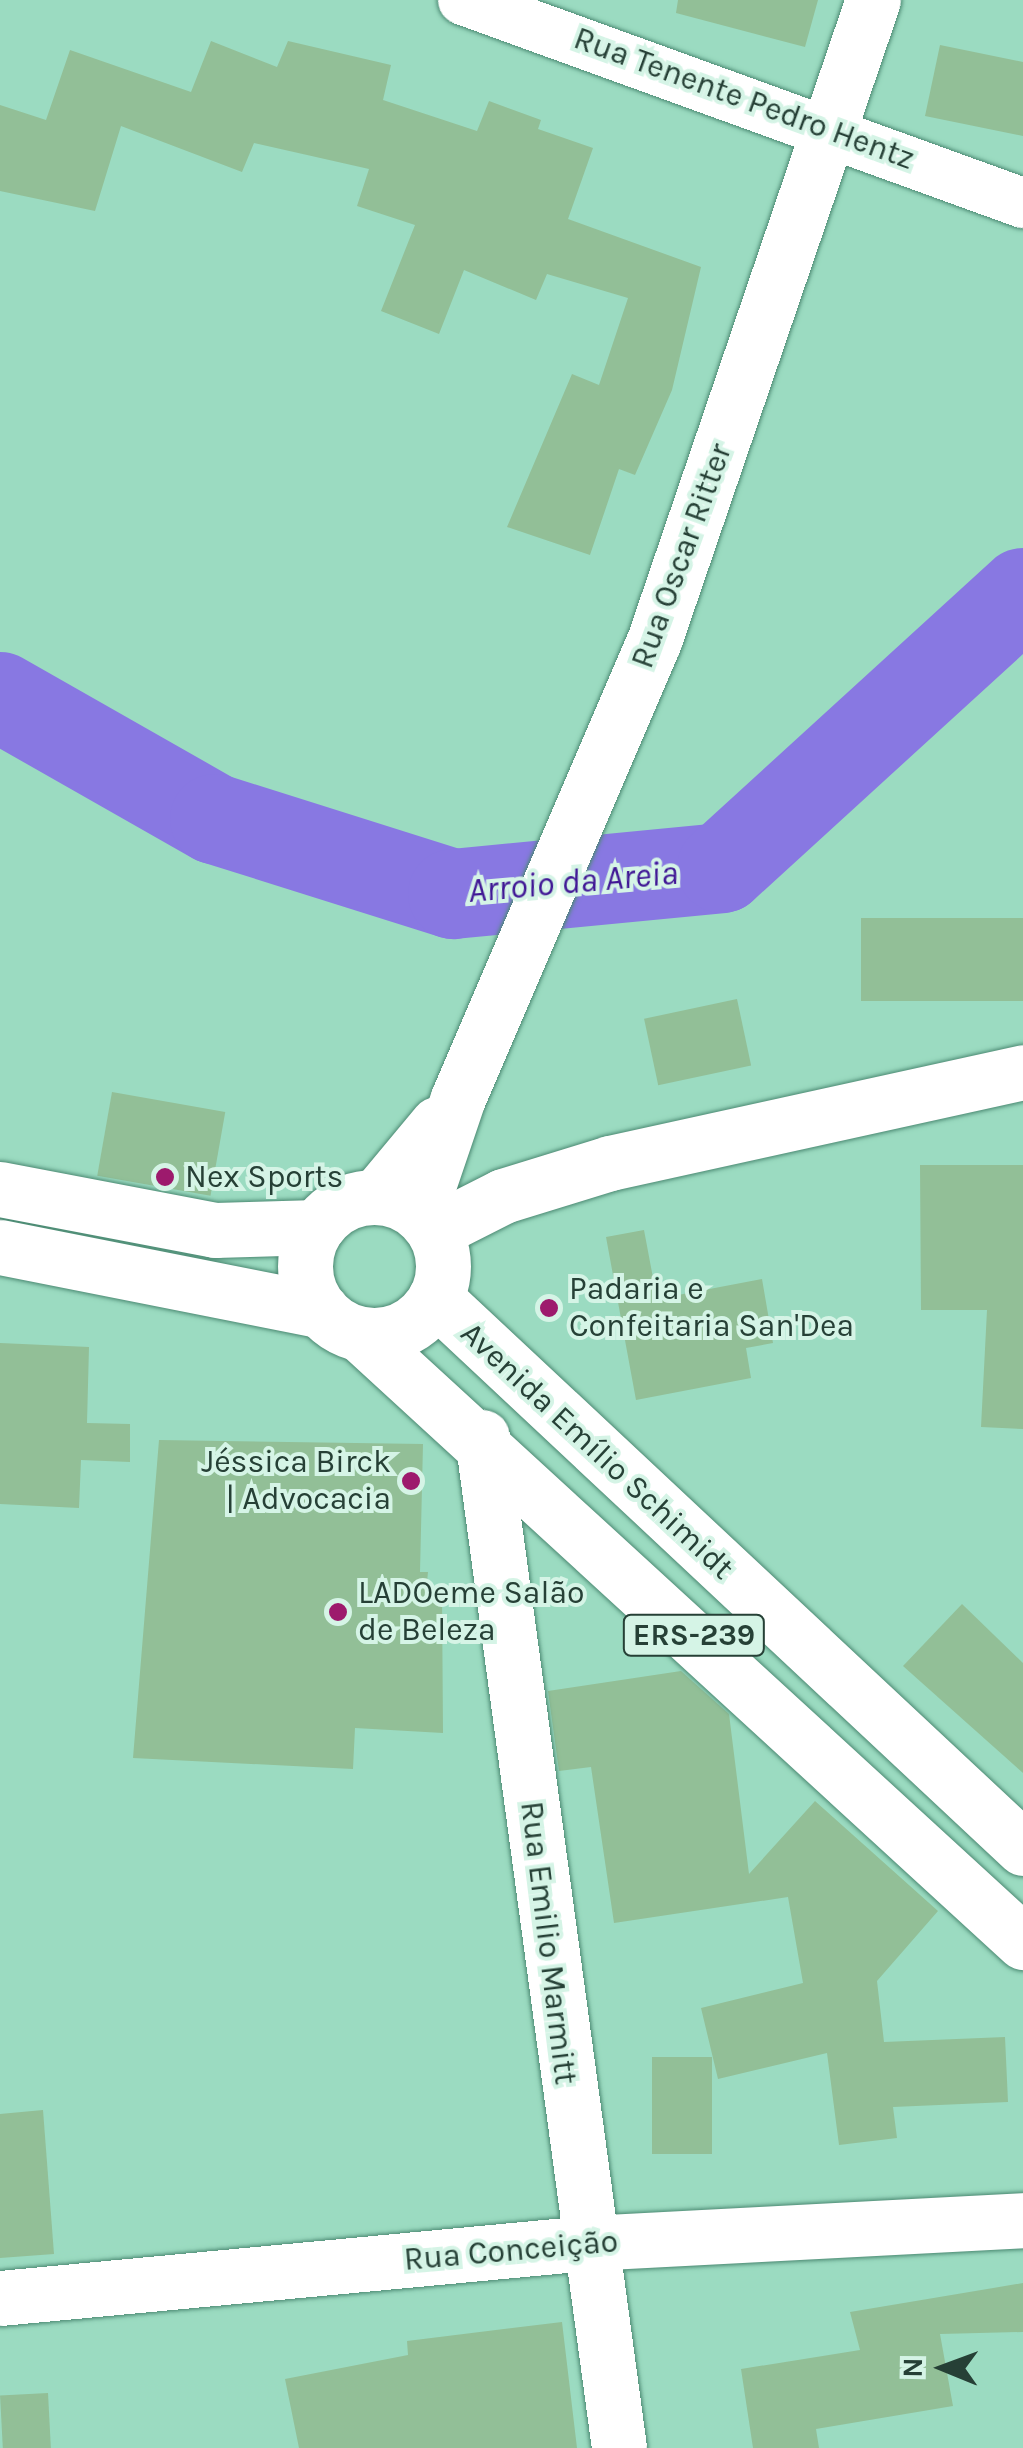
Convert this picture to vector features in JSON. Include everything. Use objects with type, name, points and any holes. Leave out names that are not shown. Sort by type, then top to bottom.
[{"type":"main road","name":"Rua Oscar Ritter","points":[[410,1213],[654,641],[873,0]]},
{"type":"main road","points":[[410,1213],[442,1276],[435,1298],[403,1328],[341,1322],[306,1270],[317,1226],[333,1210],[410,1213],[503,1196],[610,1163],[1023,1072]]},
{"type":"main road","points":[[0,1190],[215,1230],[317,1226]]},
{"type":"main road","name":"ERS-239","points":[[0,1247],[341,1322],[482,1437],[1023,1942]]},
{"type":"main road","name":"Avenida Emílio Schimidt","points":[[435,1298],[1023,1848]]},
{"type":"main road","name":"Rua Emilio Marmitt","points":[[482,1437],[587,2243],[619,2448]]},
{"type":"main road","points":[[766,1702],[810,1651]]},
{"type":"main road","name":"Rua Conceição","points":[[0,2298],[587,2243],[1023,2220]]},
{"type":"street","name":"Rua Tenente Pedro Hentz","points":[[464,0],[830,127],[1023,203]]},
{"type":"building","points":[[678,0],[818,0],[805,47],[676,13]]},
{"type":"building","points":[[211,41],[277,67],[288,41],[391,65],[383,100],[477,131],[489,101],[541,120],[538,129],[593,148],[568,219],[701,267],[672,390],[635,475],[619,469],[590,555],[507,527],[572,374],[599,385],[628,298],[547,274],[536,300],[464,270],[439,334],[381,311],[415,225],[357,206],[369,169],[254,143],[242,172],[121,126],[95,211],[0,191],[0,105],[46,120],[70,50],[191,92]]},
{"type":"building","points":[[940,45],[1023,62],[1023,136],[925,116]]},
{"type":"building","points":[[861,918],[1023,918],[1023,1001],[861,1001]]},
{"type":"building","points":[[737,999],[751,1066],[658,1085],[644,1019]]},
{"type":"building","points":[[112,1092],[225,1112],[210,1196],[97,1176]]},
{"type":"building","points":[[920,1165],[1023,1165],[1023,1429],[981,1427],[987,1310],[921,1310]]},
{"type":"building","points":[[644,1230],[657,1299],[762,1279],[773,1343],[746,1348],[751,1378],[636,1400],[606,1237]]},
{"type":"building","points":[[0,1343],[89,1347],[87,1423],[130,1424],[130,1462],[81,1460],[79,1508],[0,1504]]},
{"type":"building","points":[[159,1440],[423,1444],[420,1572],[428,1572],[426,1592],[442,1592],[443,1733],[355,1728],[353,1769],[133,1758]]},
{"type":"building","points":[[962,1604],[1023,1663],[1023,1773],[903,1666]]},
{"type":"building","points":[[681,1671],[729,1714],[749,1874],[815,1801],[938,1911],[877,1981],[884,2042],[1005,2037],[1008,2102],[893,2107],[897,2138],[839,2145],[827,2053],[718,2079],[701,2008],[803,1983],[788,1897],[614,1923],[591,1767],[559,1771],[548,1691]]},
{"type":"building","points":[[652,2057],[712,2057],[712,2154],[652,2154]]},
{"type":"building","points":[[43,2110],[54,2254],[0,2258],[0,2114]]},
{"type":"building","points":[[1023,2283],[1023,2332],[940,2334],[953,2406],[816,2429],[819,2448],[753,2448],[741,2369],[860,2350],[850,2312]]},
{"type":"building","points":[[562,2322],[577,2448],[299,2448],[285,2379],[408,2355],[407,2341]]},
{"type":"building","points":[[48,2393],[51,2448],[3,2448],[0,2396]]},
{"type":"waterway","name":"Arroio da Areia","points":[[0,697],[215,819],[453,894],[722,868],[1023,593]]},
{"type":"place","name":"Nex Sports","points":[[165,1177]]},
{"type":"place","name":"Padaria e Confeitaria San'Dea","points":[[549,1308]]},
{"type":"place","name":"Jéssica Birck | Advocacia","points":[[411,1481]]},
{"type":"place","name":"LADOeme Salão de Beleza","points":[[338,1612]]}]
